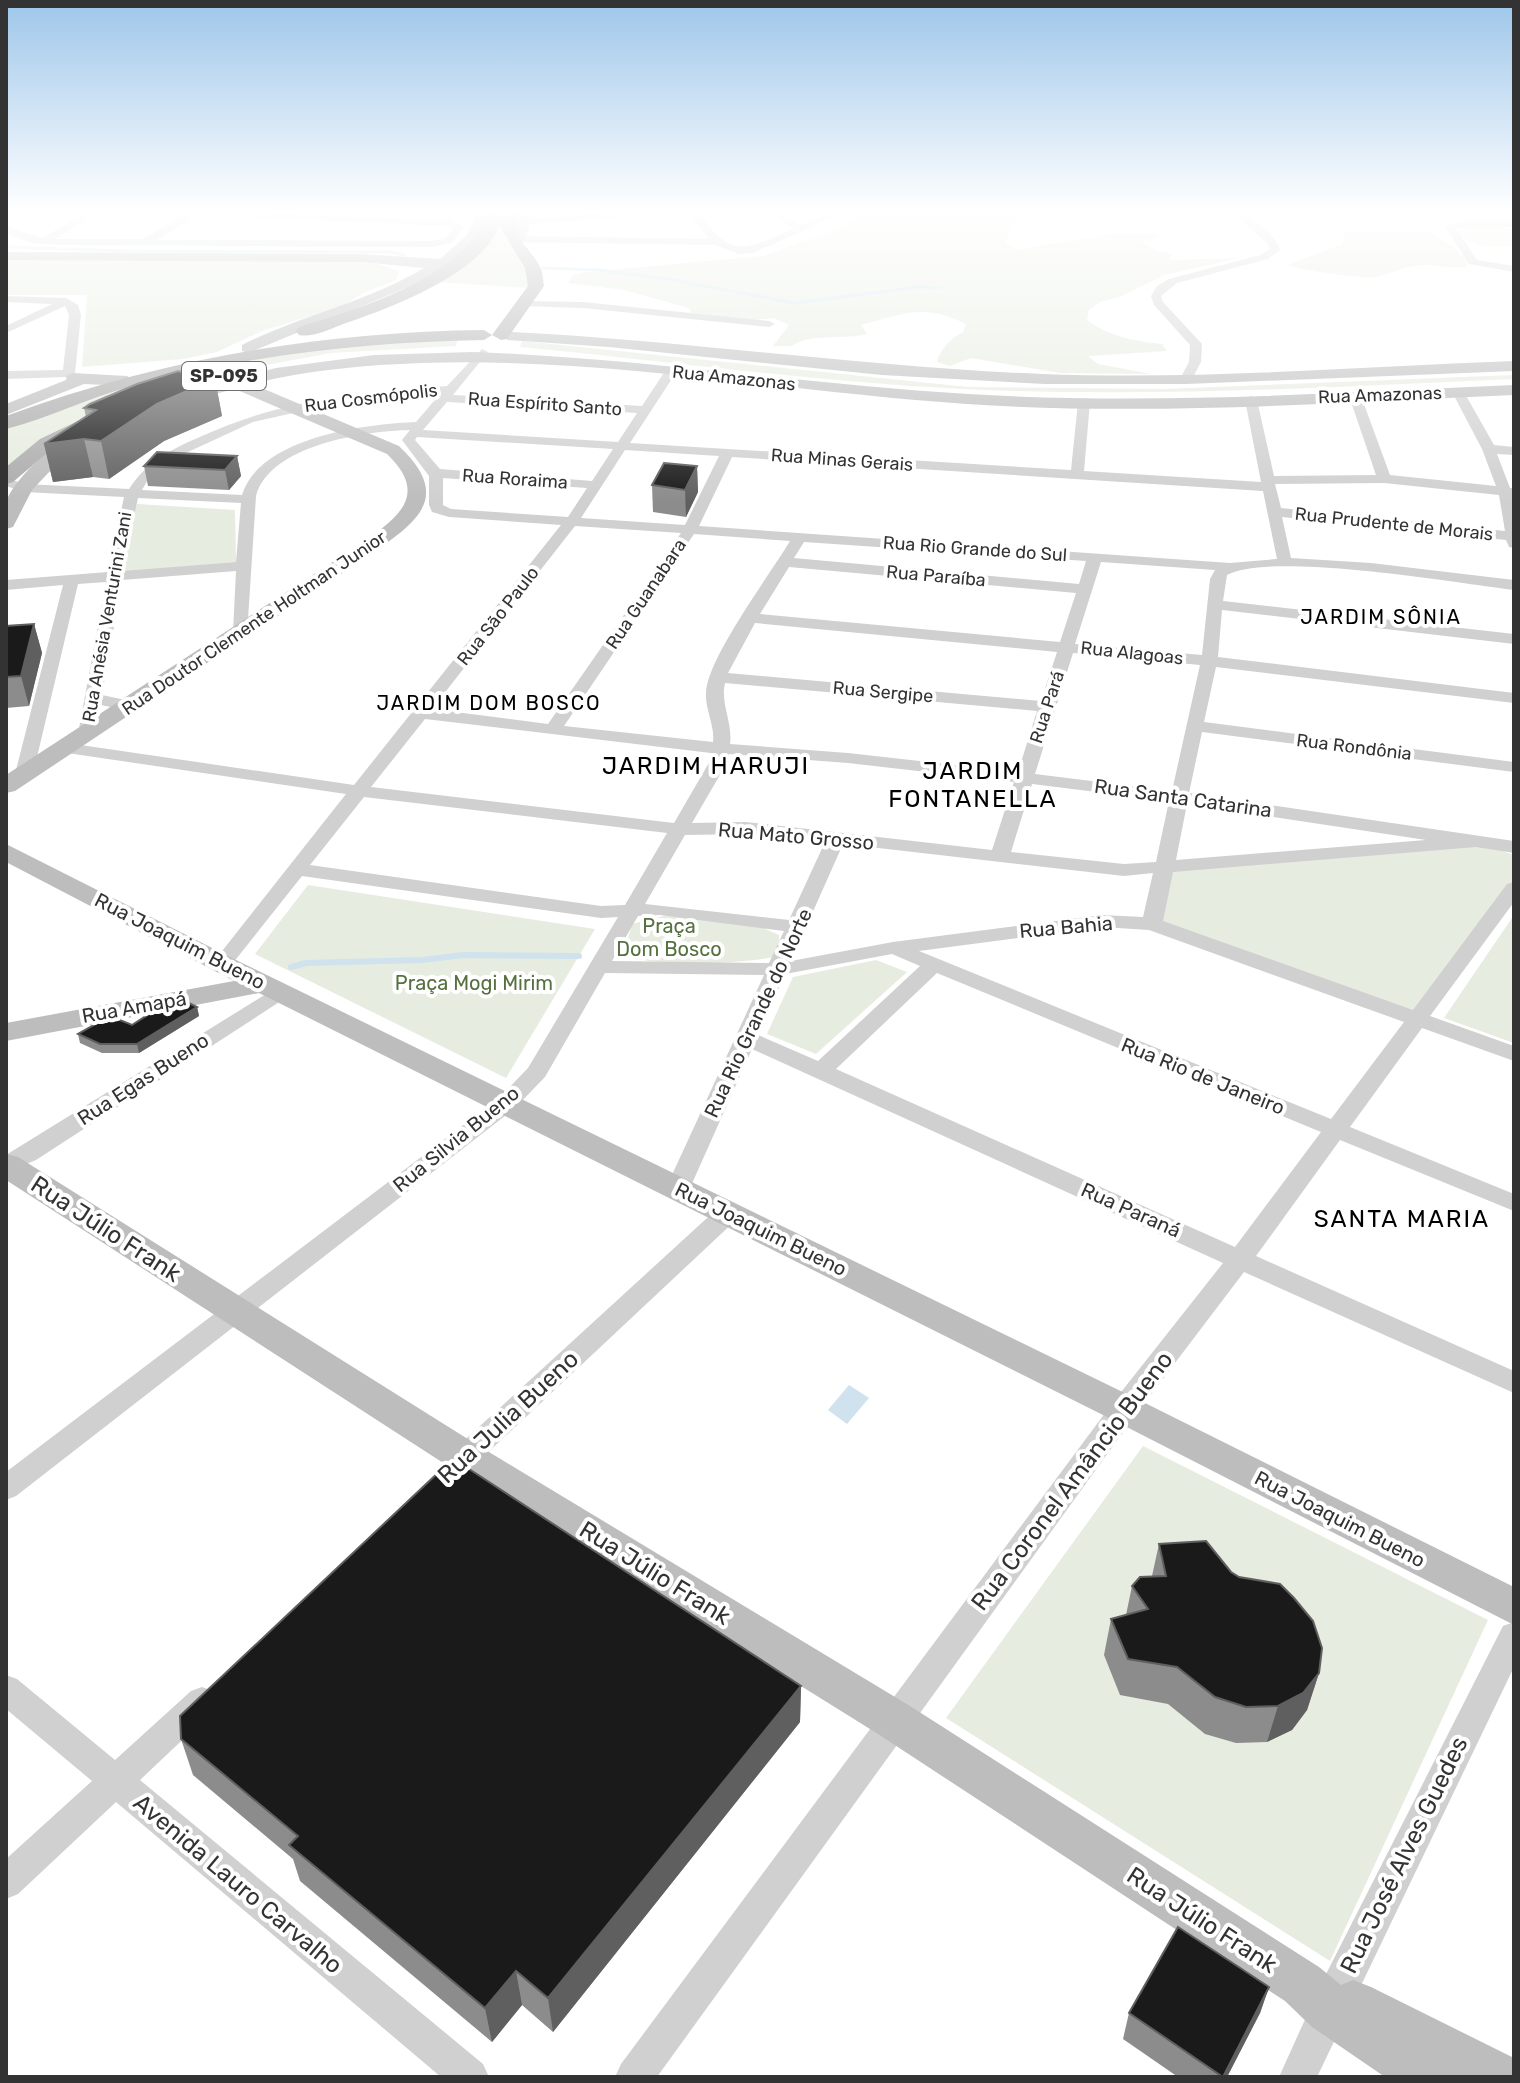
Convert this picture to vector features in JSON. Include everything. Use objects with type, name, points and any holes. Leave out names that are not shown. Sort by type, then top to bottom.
[{"type":"main road","name":"SP-095","points":[[168,369],[277,340],[373,307]]},
{"type":"main road","points":[[493,344],[523,307]]},
{"type":"main road","name":"Rua Amazonas","points":[[6,423],[168,369],[296,347],[382,338],[493,344]]},
{"type":"main road","points":[[277,340],[296,347]]},
{"type":"main road","name":"SP-095","points":[[156,400],[202,381],[287,363],[342,355],[493,344]]},
{"type":"main road","points":[[6,480],[47,443],[105,421]]},
{"type":"street","points":[[6,330],[53,307]]},
{"type":"street","points":[[73,378],[74,307]]},
{"type":"street","points":[[248,348],[277,332],[347,307]]},
{"type":"street","points":[[605,307],[769,324]]},
{"type":"street","points":[[1162,307],[1196,344],[1195,362],[1186,379]]},
{"type":"street","points":[[435,473],[408,440],[448,393],[493,344],[554,337],[941,375],[1186,379],[1514,366]]},
{"type":"street","points":[[493,344],[845,375],[1045,387],[1227,386],[1514,374]]},
{"type":"street","points":[[493,344],[895,387],[1045,394],[1182,395],[1514,381]]},
{"type":"street","name":"Rua Amazonas","points":[[156,400],[233,382],[352,362],[416,357],[493,344],[547,358],[913,395],[1084,402],[1251,400],[1514,390]]},
{"type":"street","name":"Rua São Paulo","points":[[222,964],[572,521],[671,371]]},
{"type":"street","points":[[6,375],[127,381]]},
{"type":"street","points":[[6,410],[73,378],[101,384],[104,388]]},
{"type":"street","name":"Rua Doutor Clemente Holtman Junior","points":[[15,780],[393,530],[416,503],[421,489],[417,474],[409,462],[393,450],[233,382]]},
{"type":"street","points":[[1458,392],[1509,491],[1514,544]]},
{"type":"street","name":"Rua Cosmópolis","points":[[289,408],[379,393],[448,393]]},
{"type":"street","name":"Rua Espírito Santo","points":[[448,393],[645,410]]},
{"type":"street","points":[[1355,396],[1384,479]]},
{"type":"street","points":[[1251,400],[1285,563]]},
{"type":"street","points":[[1077,476],[1084,402]]},
{"type":"street","name":"Rua Anésia Venturini Zani","points":[[77,741],[93,698],[130,498],[145,474],[170,455],[229,426],[289,408]]},
{"type":"street","points":[[6,523],[16,494],[56,457],[105,421]]},
{"type":"street","name":"Rua Minas Gerais","points":[[249,503],[252,485],[281,458],[353,433],[418,429],[621,446],[1077,476],[1269,483],[1384,479],[1509,491]]},
{"type":"street","points":[[1489,449],[1514,451]]},
{"type":"street","name":"Rua Guanabara","points":[[553,729],[690,530],[727,453]]},
{"type":"street","name":"Rua Roraima","points":[[435,473],[595,485]]},
{"type":"street","name":"Rua Rio Grande do Sul","points":[[435,473],[438,487],[434,501],[437,509],[449,513],[1230,567],[1285,563],[1514,585]]},
{"type":"street","points":[[6,480],[16,494]]},
{"type":"street","points":[[16,494],[249,503],[241,632]]},
{"type":"street","name":"Rua Prudente de Morais","points":[[1275,512],[1514,536]]},
{"type":"street","name":"Rua Silvia Bueno","points":[[6,1488],[507,1103],[537,1072],[719,761],[723,732],[714,693],[718,677],[749,618],[800,537]]},
{"type":"street","name":"Rua Pará","points":[[1000,856],[1095,557]]},
{"type":"street","name":"Rua Paraíba","points":[[787,562],[1084,589]]},
{"type":"street","points":[[6,585],[245,566]]},
{"type":"street","points":[[1152,924],[1209,661],[1218,579],[1221,572],[1230,567]]},
{"type":"street","points":[[15,780],[72,579]]},
{"type":"street","points":[[244,597],[263,604],[295,596]]},
{"type":"street","points":[[1215,605],[1514,639]]},
{"type":"street","name":"Rua Alagoas","points":[[749,618],[1209,661],[1514,698]]},
{"type":"street","name":"Rua Sergipe","points":[[718,677],[1047,707]]},
{"type":"street","points":[[93,698],[129,706]]},
{"type":"street","name":"Rua Santa Catarina","points":[[421,713],[720,748],[1025,778],[1178,797],[1514,847]]},
{"type":"street","name":"Rua Rondônia","points":[[1194,726],[1514,767]]},
{"type":"street","name":"Rua Mato Grosso","points":[[77,741],[361,791],[679,829],[746,828],[1124,870],[1479,841]]},
{"type":"street","name":"Rua Rio Grande do Norte","points":[[678,1188],[836,838]]},
{"type":"street","name":"Rua Joaquim Bueno","points":[[6,852],[222,964],[1124,1409],[1514,1607]]},
{"type":"street","points":[[296,869],[601,912],[660,909],[798,927]]},
{"type":"street","name":"Rua Coronel Amâncio Bueno","points":[[634,2077],[1124,1409],[1240,1259],[1514,888]]},
{"type":"street","name":"Rua Bahia","points":[[599,967],[779,969],[893,948],[1102,921],[1152,924],[1514,1054]]},
{"type":"street","name":"Rua Rio de Janeiro","points":[[893,948],[1514,1203]]},
{"type":"street","name":"Rua Amapá","points":[[6,1015],[187,982],[210,974],[222,964]]},
{"type":"street","points":[[821,1071],[934,965]]},
{"type":"street","name":"Rua Amapá","points":[[6,1032],[271,988]]},
{"type":"street","name":"Rua Egas Bueno","points":[[6,1164],[28,1154],[271,988]]},
{"type":"street","name":"Rua Paraná","points":[[747,1038],[1514,1383]]},
{"type":"street","name":"Rua Júlio Frank","points":[[6,1164],[465,1457],[894,1720],[1322,1996]]},
{"type":"street","name":"Rua Julia Bueno","points":[[430,1489],[728,1213]]},
{"type":"street","name":"Rua José Alves Guedes","points":[[1298,2077],[1322,1996],[1514,1635]]},
{"type":"street","points":[[6,1882],[220,1684]]},
{"type":"street","name":"Avenida Lauro Carvalho","points":[[6,1689],[470,2077]]},
{"type":"street","points":[[1322,1996],[1429,2077]]},
{"type":"street","points":[[1322,1996],[1497,2077]]},
{"type":"green space","points":[[86,307],[339,307],[262,331],[217,352],[183,359],[82,367]]},
{"type":"green space","points":[[685,307],[1093,307],[1087,320],[1132,340],[1162,344],[1167,351],[1088,356],[1098,364],[1151,374],[1060,373],[971,358],[950,366],[937,362],[938,357],[954,337],[963,332],[966,324],[938,314],[902,314],[861,325],[867,334],[807,339],[792,346],[773,346],[789,325],[774,318],[753,320],[690,313],[690,309]]},
{"type":"green space","points":[[457,340],[456,346],[331,353],[223,373],[175,386],[6,470],[6,428],[59,407],[198,365],[347,343]]},
{"type":"green space","points":[[522,341],[968,387],[1164,389],[1514,375],[1514,379],[1171,392],[965,389],[798,376],[520,347]]},
{"type":"green space","points":[[137,504],[235,510],[236,562],[122,572]]},
{"type":"green space","points":[[1478,843],[1514,855],[1514,885],[1413,1013],[1162,922],[1170,870]]},
{"type":"green space","name":"Praça Mogi Mirim","points":[[308,885],[595,929],[506,1078],[255,954]]},
{"type":"green space","name":"Praça Dom Bosco","points":[[668,915],[763,928],[779,935],[779,946],[773,957],[719,963],[651,961],[624,953],[632,924]]},
{"type":"green space","points":[[1514,915],[1514,1043],[1444,1018]]},
{"type":"green space","points":[[876,960],[907,972],[816,1054],[767,1034],[793,977]]},
{"type":"green space","points":[[1143,1446],[1488,1620],[1330,1961],[946,1718]]},
{"type":"water","points":[[849,1385],[869,1398],[847,1424],[828,1410]]},
{"type":"building","points":[[178,371],[215,379],[157,404],[101,441],[84,439],[44,444],[96,410],[84,408],[90,404]]},
{"type":"building","points":[[157,452],[237,456],[225,470],[144,466]]},
{"type":"building","points":[[664,463],[697,466],[685,490],[652,485]]},
{"type":"building","points":[[34,624],[21,676],[6,677],[6,626]]},
{"type":"building","points":[[185,1001],[197,1007],[137,1044],[100,1044],[78,1034],[110,1016],[132,1025],[163,1005]]},
{"type":"building","points":[[466,1467],[801,1686],[548,1998],[516,1971],[485,2008],[289,1845],[298,1836],[181,1739],[180,1716],[441,1470]]},
{"type":"building","points":[[1206,1541],[1231,1572],[1239,1577],[1280,1584],[1313,1621],[1322,1648],[1319,1673],[1303,1693],[1278,1706],[1246,1707],[1215,1697],[1177,1667],[1128,1659],[1111,1619],[1148,1609],[1132,1586],[1140,1577],[1166,1576],[1159,1544]]},
{"type":"building","points":[[1178,1927],[1269,1987],[1223,2077],[1129,2013]]},
{"type":"waterway","points":[[291,967],[306,963],[423,960],[463,955],[579,956]]},
{"type":"district","name":"JARDIM SÔNIA","points":[[1381,617]]},
{"type":"district","name":"JARDIM DOM BOSCO","points":[[489,703]]},
{"type":"district","name":"JARDIM HARUJI","points":[[706,766]]},
{"type":"district","name":"JARDIM FONTANELLA","points":[[973,785]]},
{"type":"district","name":"SANTA MARIA","points":[[1402,1219]]}]
